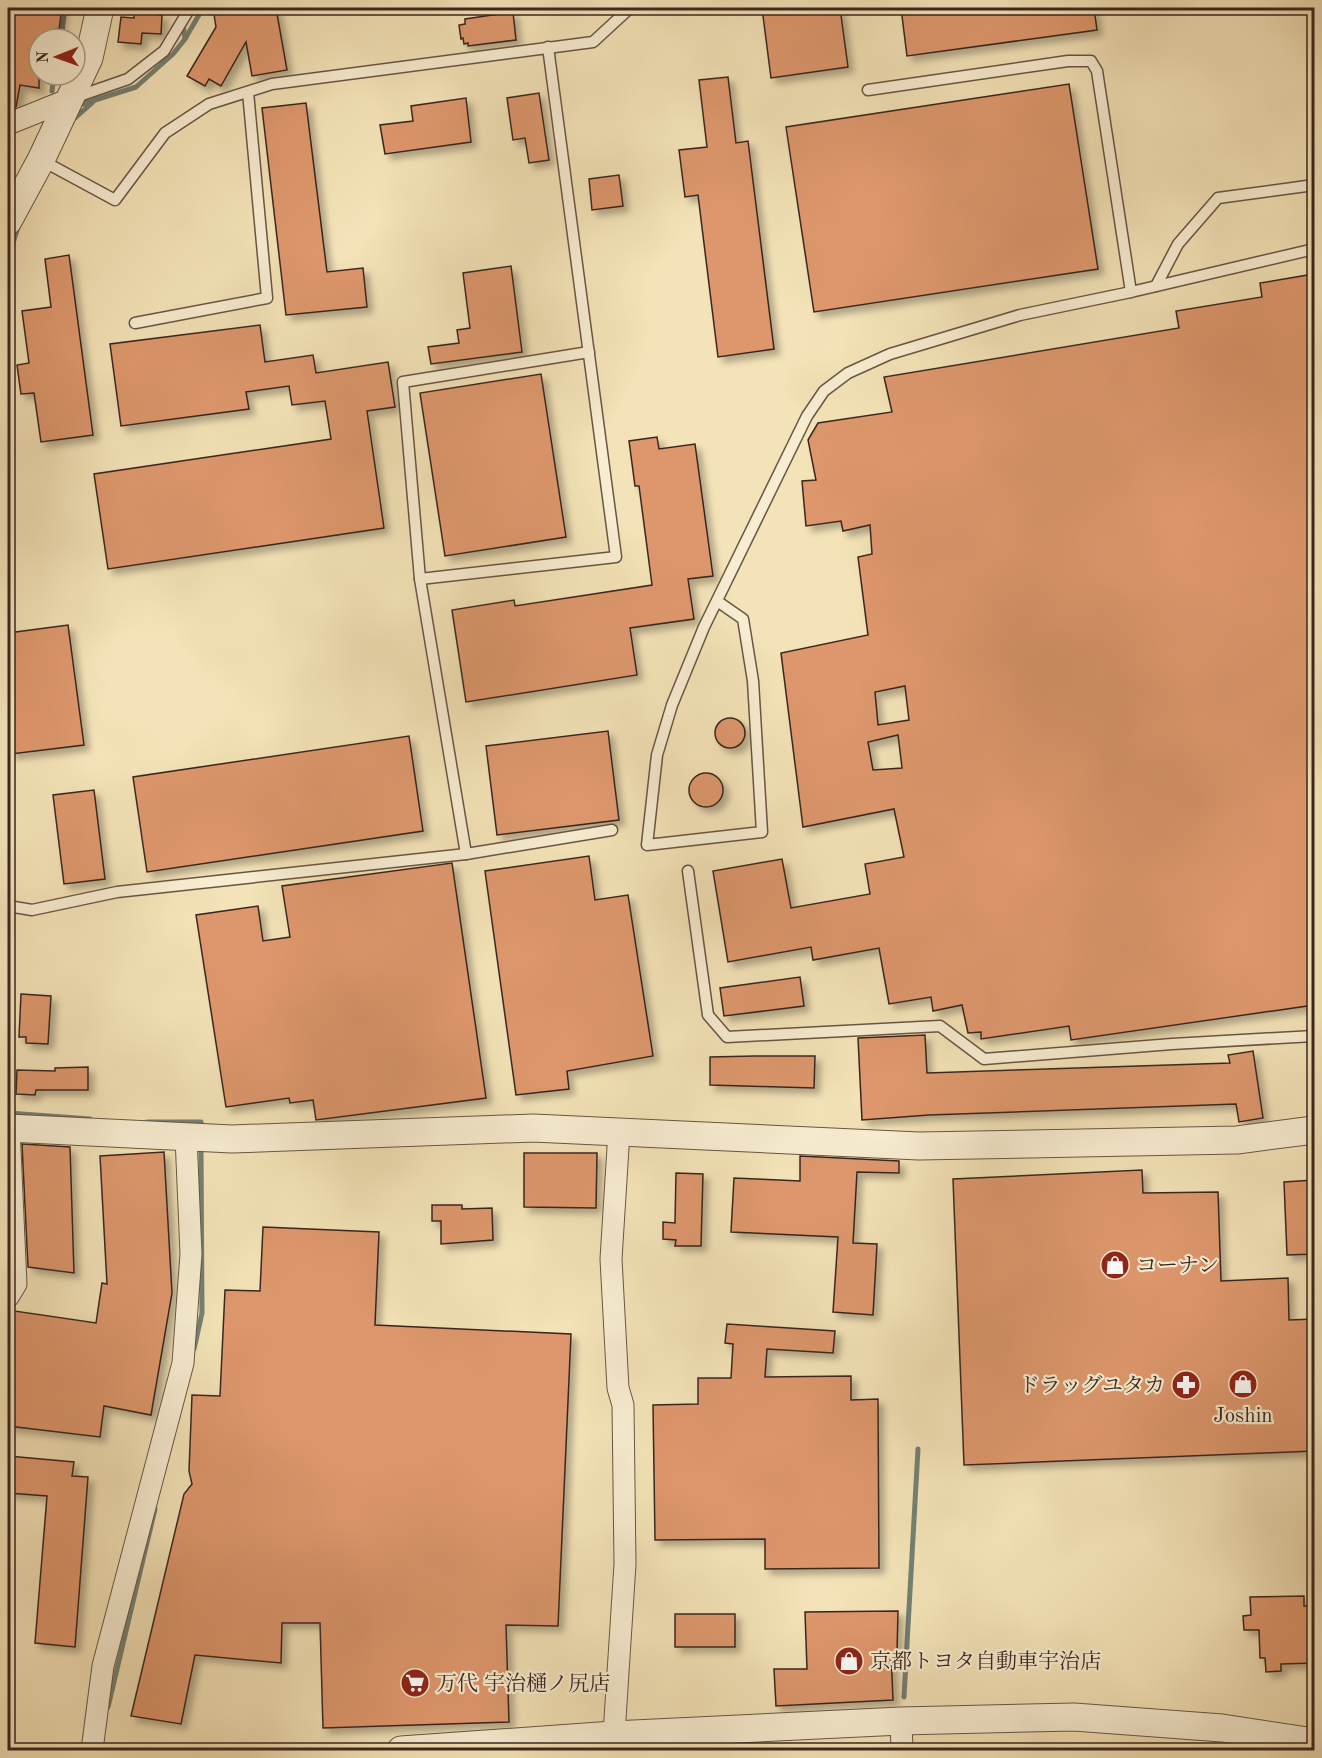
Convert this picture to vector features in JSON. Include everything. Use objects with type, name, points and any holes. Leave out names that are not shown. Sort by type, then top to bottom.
[{"type":"street","points":[[8,221],[41,160],[88,58],[100,8]]},
{"type":"street","points":[[8,124],[70,99]]},
{"type":"street","points":[[8,1297],[16,1284],[8,1128],[232,1139],[533,1128],[919,1146],[1237,1140],[1314,1130]]},
{"type":"street","points":[[613,1743],[625,1564],[623,1405],[618,1388],[611,1259],[619,1132]]},
{"type":"street","points":[[92,1750],[103,1666],[183,1363],[191,1254],[186,1137]]},
{"type":"street","points":[[401,1750],[613,1743],[901,1721],[1074,1717],[1222,1728],[1314,1742]]},
{"type":"street","points":[[901,1721],[902,1750]]},
{"type":"lane","points":[[70,99],[128,78],[164,51],[190,8]]},
{"type":"lane","points":[[41,160],[115,200],[165,133],[209,104],[272,84],[593,42],[630,8]]},
{"type":"lane","points":[[420,579],[616,557],[548,47]]},
{"type":"lane","points":[[868,90],[1068,61],[1092,61],[1097,71],[1131,292]]},
{"type":"lane","points":[[135,323],[267,298],[248,92]]},
{"type":"lane","points":[[1156,286],[1178,244],[1218,198],[1314,185]]},
{"type":"lane","points":[[717,601],[743,619],[753,681],[762,832],[647,845],[657,755],[672,705],[717,601],[807,416],[824,391],[848,373],[890,354],[1020,315],[1131,292],[1314,249]]},
{"type":"lane","points":[[466,854],[420,579],[404,382],[589,352]]},
{"type":"lane","points":[[8,906],[32,910],[117,892],[466,854],[612,830]]},
{"type":"lane","points":[[688,871],[708,1015],[727,1037],[940,1026],[984,1059],[1172,1044],[1314,1036]]},
{"type":"building","points":[[8,8],[62,8],[59,27],[27,27],[27,86],[20,85],[16,107],[8,110]]},
{"type":"building","points":[[213,8],[276,8],[287,70],[252,76],[246,42],[221,86],[209,79],[205,86],[187,76],[216,27]]},
{"type":"building","points":[[762,8],[840,8],[848,67],[771,78]]},
{"type":"building","points":[[901,8],[1094,8],[1097,30],[907,56]]},
{"type":"building","points":[[134,12],[162,15],[161,34],[142,33],[141,44],[118,42],[121,17],[134,18]]},
{"type":"building","points":[[513,12],[516,40],[468,46],[468,43],[464,44],[463,38],[461,39],[459,25],[465,24],[465,19]]},
{"type":"building","points":[[728,77],[736,143],[748,141],[774,349],[718,357],[698,195],[685,197],[679,150],[707,147],[699,80]]},
{"type":"building","points":[[1069,84],[1098,269],[814,312],[786,127]]},
{"type":"building","points":[[539,93],[549,160],[529,163],[525,138],[513,140],[507,98]]},
{"type":"building","points":[[466,98],[471,142],[385,154],[380,125],[413,121],[411,106]]},
{"type":"building","points":[[306,103],[327,272],[363,268],[367,307],[286,315],[262,108]]},
{"type":"building","points":[[619,175],[623,206],[592,210],[589,179]]},
{"type":"building","points":[[69,255],[93,435],[41,442],[34,393],[21,394],[17,365],[29,363],[22,311],[51,307],[45,259]]},
{"type":"building","points":[[511,266],[522,352],[431,364],[428,347],[459,343],[457,330],[470,328],[463,273]]},
{"type":"building","points":[[1314,274],[1314,1005],[1071,1040],[1069,1026],[981,1039],[981,1032],[968,1033],[962,1005],[933,1011],[931,997],[889,1004],[879,948],[813,960],[811,947],[728,962],[713,871],[782,859],[791,908],[870,894],[865,864],[904,857],[894,809],[803,827],[781,653],[868,635],[858,557],[872,554],[870,525],[843,531],[841,521],[806,526],[802,481],[816,480],[808,440],[818,423],[892,412],[884,377],[1179,328],[1176,311],[1262,297],[1260,283]],"holes":[[[905,686],[909,720],[878,725],[875,692]],[[898,735],[902,768],[873,770],[868,742]]]},
{"type":"building","points":[[260,325],[265,362],[313,355],[316,373],[388,362],[395,407],[367,411],[384,528],[108,569],[94,474],[331,439],[325,401],[292,405],[289,386],[246,392],[249,409],[121,426],[110,344]]},
{"type":"building","points":[[541,374],[566,537],[445,556],[420,393]]},
{"type":"building","points":[[657,437],[659,449],[695,444],[713,576],[688,579],[694,619],[630,628],[637,675],[466,702],[452,610],[514,600],[515,606],[652,585],[639,486],[635,486],[629,441]]},
{"type":"building","points":[[68,625],[84,745],[11,754],[8,726],[8,633]]},
{"type":"building","points":[[730,718],[740,723],[745,733],[740,743],[730,748],[720,743],[715,733],[720,723]]},
{"type":"building","points":[[608,731],[619,820],[497,835],[486,746]]},
{"type":"building","points":[[409,736],[423,831],[147,872],[133,777]]},
{"type":"building","points":[[706,773],[718,778],[723,790],[718,802],[706,807],[694,802],[689,790],[694,778]]},
{"type":"building","points":[[94,790],[105,879],[64,884],[53,795]]},
{"type":"building","points":[[589,856],[595,900],[628,895],[653,1056],[567,1071],[569,1089],[516,1095],[485,871]]},
{"type":"building","points":[[452,863],[486,1098],[316,1120],[313,1100],[290,1103],[289,1098],[226,1107],[196,915],[258,906],[263,941],[290,937],[282,886]]},
{"type":"building","points":[[800,977],[804,1006],[724,1016],[720,988]]},
{"type":"building","points":[[21,994],[51,996],[48,1044],[26,1043],[26,1037],[19,1037]]},
{"type":"building","points":[[925,1035],[927,1073],[1230,1063],[1228,1055],[1253,1051],[1263,1118],[1239,1122],[1236,1104],[929,1115],[862,1120],[858,1038]]},
{"type":"building","points":[[815,1056],[814,1088],[710,1085],[710,1057]]},
{"type":"building","points":[[88,1067],[88,1090],[36,1090],[35,1095],[16,1094],[17,1070],[55,1071],[55,1068]]},
{"type":"building","points":[[22,1144],[70,1147],[74,1273],[28,1267]]},
{"type":"building","points":[[164,1152],[172,1293],[151,1415],[104,1406],[100,1437],[8,1426],[8,1310],[96,1323],[102,1283],[107,1284],[100,1156]]},
{"type":"building","points":[[524,1153],[597,1153],[596,1208],[524,1207]]},
{"type":"building","points":[[800,1156],[899,1161],[899,1173],[857,1172],[853,1243],[877,1244],[873,1315],[833,1312],[838,1237],[731,1232],[734,1178],[800,1181]]},
{"type":"building","points":[[1142,1170],[1143,1193],[1218,1192],[1221,1281],[1288,1278],[1289,1320],[1314,1319],[1314,1451],[964,1465],[953,1179]]},
{"type":"building","points":[[676,1173],[703,1174],[701,1246],[675,1246],[676,1240],[663,1239],[663,1222],[675,1223]]},
{"type":"building","points":[[1314,1180],[1314,1254],[1287,1255],[1284,1182]]},
{"type":"building","points":[[432,1205],[462,1205],[462,1209],[492,1208],[493,1240],[441,1244],[441,1221],[432,1221]]},
{"type":"building","points":[[263,1227],[379,1232],[375,1325],[571,1334],[558,1626],[506,1625],[509,1722],[323,1728],[320,1623],[282,1623],[281,1663],[195,1655],[181,1724],[131,1716],[184,1494],[192,1484],[189,1471],[192,1395],[220,1396],[225,1290],[260,1291]]},
{"type":"building","points":[[727,1324],[835,1331],[833,1353],[767,1349],[765,1377],[851,1376],[851,1400],[878,1399],[879,1568],[765,1569],[765,1539],[655,1540],[653,1405],[698,1404],[698,1378],[731,1378],[733,1344],[725,1343]]},
{"type":"building","points":[[8,1456],[74,1462],[72,1476],[88,1477],[75,1647],[35,1643],[47,1496],[8,1493]]},
{"type":"building","points":[[1304,1596],[1304,1606],[1314,1606],[1314,1663],[1281,1664],[1281,1671],[1266,1672],[1265,1658],[1260,1658],[1259,1630],[1244,1630],[1243,1616],[1251,1615],[1250,1597]]},
{"type":"building","name":"京都トヨタ自動車宇治店","points":[[898,1611],[897,1651],[891,1653],[893,1700],[776,1706],[774,1669],[807,1669],[805,1612]]},
{"type":"building","points":[[675,1614],[735,1614],[735,1647],[675,1647]]},
{"type":"waterway","points":[[63,27],[65,8]]},
{"type":"waterway","points":[[76,106],[136,87],[173,54],[185,39],[181,8]]},
{"type":"waterway","points":[[185,39],[203,8]]},
{"type":"waterway","points":[[52,87],[52,91]]},
{"type":"waterway","points":[[75,118],[93,102]]},
{"type":"waterway","points":[[8,259],[19,224]]},
{"type":"waterway","points":[[8,1113],[90,1119]]},
{"type":"waterway","points":[[147,1122],[201,1122],[201,1131]]},
{"type":"waterway","points":[[194,1349],[202,1313],[201,1146]]},
{"type":"waterway","points":[[904,1697],[918,1449]]},
{"type":"waterway","points":[[108,1707],[155,1509]]},
{"type":"place","name":"コーナン","points":[[1115,1265]]},
{"type":"place","name":"Joshin","points":[[1243,1384]]},
{"type":"place","name":"ドラッグユタカ","points":[[1186,1385]]},
{"type":"place","name":"京都トヨタ自動車宇治店","points":[[849,1661]]},
{"type":"place","name":"万代 宇治樋ノ尻店","points":[[415,1683]]}]
